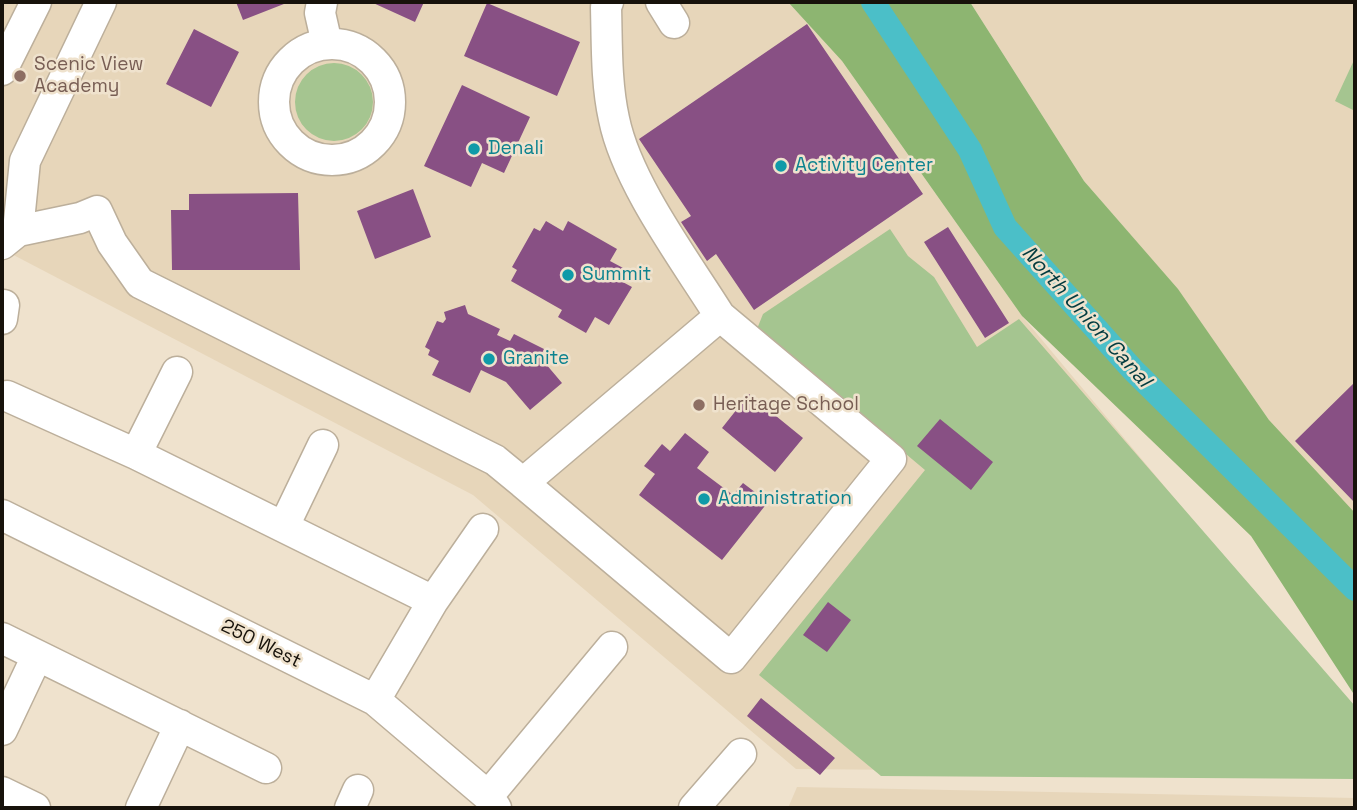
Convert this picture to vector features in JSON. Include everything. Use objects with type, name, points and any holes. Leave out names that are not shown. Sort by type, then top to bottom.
[{"type":"street","points":[[2,70],[36,2]]},
{"type":"street","points":[[101,2],[24,161],[10,237],[97,211],[112,243],[140,283],[495,460],[731,658],[891,459],[720,316],[632,172],[614,119],[608,69],[608,2]]},
{"type":"street","points":[[323,2],[320,13],[327,44]]},
{"type":"street","points":[[523,483],[720,316]]},
{"type":"street","points":[[136,454],[177,372]]},
{"type":"street","points":[[4,398],[136,454],[433,601]]},
{"type":"street","points":[[284,526],[323,446]]},
{"type":"street","name":"250 West","points":[[2,515],[375,700],[492,802]]},
{"type":"street","points":[[375,700],[433,601],[483,529]]},
{"type":"street","points":[[2,638],[266,768]]},
{"type":"street","points":[[492,802],[612,647]]},
{"type":"street","points":[[2,730],[37,656]]},
{"type":"street","points":[[141,808],[180,725]]},
{"type":"street","points":[[694,808],[741,754]]},
{"type":"street","points":[[2,792],[35,808]]},
{"type":"shaded area","name":"Heritage School","points":[[2,2],[788,2],[842,61],[1022,316],[1355,714],[1355,774],[796,769],[473,495],[2,249]]},
{"type":"shaded area","points":[[970,2],[1355,2],[1355,570],[1269,420],[1178,290],[1084,181]]},
{"type":"shaded area","points":[[797,787],[1355,798],[1355,808],[788,808]]},
{"type":"green space","points":[[788,2],[970,2],[1084,181],[1178,289],[1269,420],[1355,513],[1355,696],[1251,536],[1022,316],[842,61]]},
{"type":"green space","points":[[1355,58],[1355,111],[1335,101]]},
{"type":"green space","points":[[326,63],[342,63],[356,69],[367,80],[373,94],[373,110],[367,124],[356,135],[342,141],[326,141],[312,135],[301,124],[295,110],[295,94],[301,80],[312,69]]},
{"type":"green space","points":[[890,229],[908,256],[934,277],[977,347],[1019,319],[1355,706],[1355,779],[881,776],[759,675],[925,470],[757,329],[763,314]]},
{"type":"building","points":[[236,2],[289,2],[243,20]]},
{"type":"building","points":[[371,2],[424,2],[415,22]]},
{"type":"building","points":[[487,3],[580,42],[557,96],[464,56]]},
{"type":"building","name":"Activity Center","points":[[807,24],[923,194],[754,310],[716,254],[707,261],[681,222],[691,216],[639,139]]},
{"type":"building","points":[[194,29],[239,52],[211,107],[166,84]]},
{"type":"building","name":"Denali","points":[[462,85],[530,117],[504,173],[482,163],[471,187],[424,166]]},
{"type":"building","points":[[413,189],[431,237],[375,259],[357,211]]},
{"type":"building","points":[[298,193],[300,270],[172,270],[171,210],[189,210],[189,194]]},
{"type":"building","name":"Summit","points":[[546,221],[563,231],[568,221],[617,249],[610,261],[625,269],[619,280],[632,287],[609,325],[595,317],[586,333],[558,317],[562,310],[511,281],[517,270],[512,267],[534,228],[540,231]]},
{"type":"building","points":[[948,227],[1009,323],[985,338],[924,242]]},
{"type":"building","name":"Granite","points":[[465,305],[468,314],[500,329],[497,335],[510,341],[514,334],[544,349],[540,357],[562,383],[530,410],[506,382],[481,370],[470,393],[432,375],[439,361],[428,355],[430,350],[425,347],[437,321],[443,323],[446,319],[444,312]]},
{"type":"building","points":[[1355,382],[1355,503],[1295,441]]},
{"type":"building","points":[[749,394],[803,438],[775,472],[722,428]]},
{"type":"building","points":[[940,419],[993,462],[971,490],[917,446]]},
{"type":"building","name":"Administration","points":[[685,433],[709,452],[697,468],[733,495],[743,483],[768,502],[722,560],[639,495],[655,474],[644,466],[662,444],[670,451]]},
{"type":"building","points":[[828,602],[851,620],[827,652],[803,635]]},
{"type":"building","points":[[761,698],[835,758],[820,775],[747,716]]},
{"type":"waterway","name":"North Union Canal","points":[[873,2],[970,150],[1005,227],[1133,370],[1355,589]]},
{"type":"place","name":"Scenic View Academy","points":[[20,76]]},
{"type":"place","name":"Denali","points":[[474,149]]},
{"type":"place","name":"Activity Center","points":[[781,166]]},
{"type":"place","name":"Summit","points":[[568,275]]},
{"type":"place","name":"Granite","points":[[489,359]]},
{"type":"place","name":"Heritage School","points":[[699,405]]},
{"type":"place","name":"Administration","points":[[704,499]]}]
